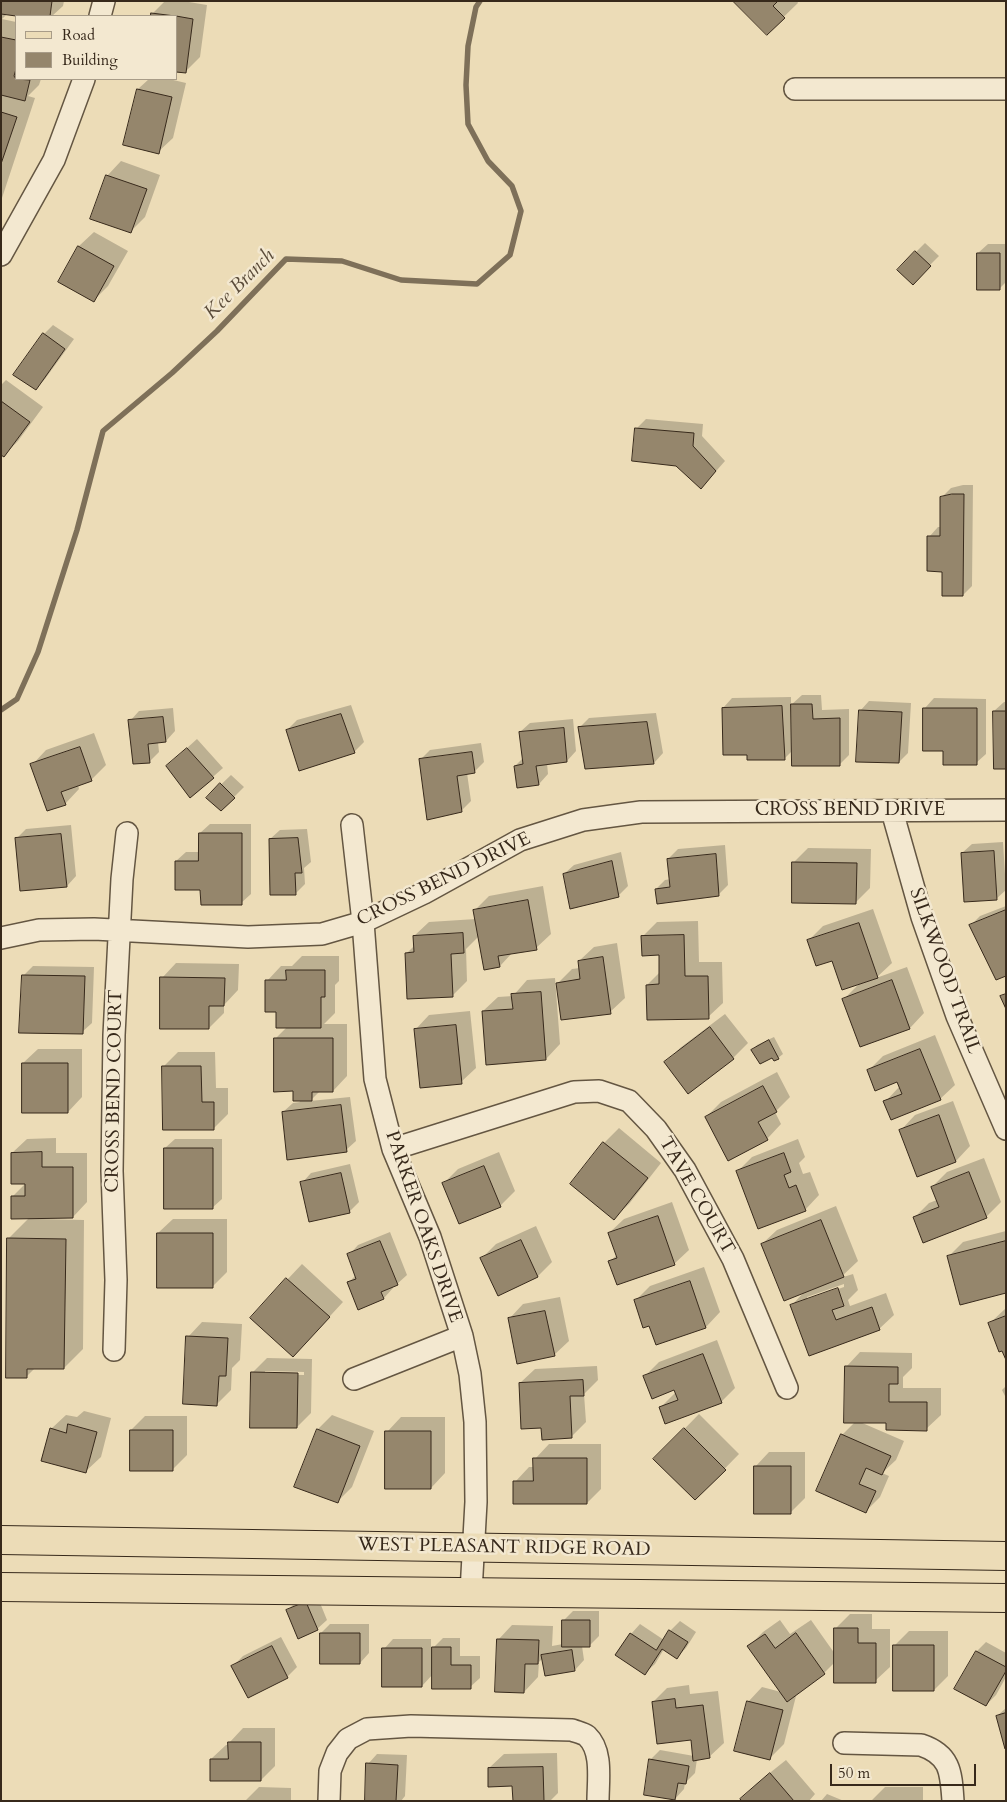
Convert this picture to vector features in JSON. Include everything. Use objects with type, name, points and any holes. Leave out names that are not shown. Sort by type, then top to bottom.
[{"type":"main road","name":"WEST PLEASANT RIDGE ROAD","points":[[1,1540],[1006,1556]]},
{"type":"main road","points":[[1,1587],[1006,1598]]},
{"type":"street","points":[[100,15],[104,1]]},
{"type":"street","points":[[1,256],[54,160],[84,80]]},
{"type":"street","points":[[795,89],[1006,89]]},
{"type":"street","name":"CROSS BEND DRIVE","points":[[1,938],[39,930],[94,929],[248,937],[322,934],[362,922],[424,893],[520,840],[583,820],[641,812],[1006,810]]},
{"type":"street","name":"SILKWOOD TRAIL","points":[[892,811],[922,917],[957,1016],[1006,1129]]},
{"type":"street","name":"PARKER OAKS DRIVE","points":[[352,825],[375,1079],[393,1149],[430,1237],[462,1336],[470,1374],[475,1422],[476,1502],[471,1592]]},
{"type":"street","name":"CROSS BEND COURT","points":[[114,1350],[116,1280],[112,1171],[114,1035],[126,833]]},
{"type":"street","name":"TAVE COURT","points":[[393,1149],[574,1092],[598,1090],[629,1101],[656,1128],[685,1170],[733,1259],[787,1388]]},
{"type":"street","points":[[354,1379],[462,1336]]},
{"type":"street","points":[[329,1801],[330,1771],[337,1753],[348,1739],[367,1729],[411,1726],[572,1730],[585,1735],[594,1746],[597,1756],[598,1801]]},
{"type":"street","points":[[844,1743],[921,1745],[931,1748],[943,1757],[947,1763],[951,1778],[953,1801]]},
{"type":"building","points":[[1,1],[52,1],[50,15],[15,16],[1,14]]},
{"type":"building","points":[[733,1],[778,1],[773,6],[785,18],[767,35]]},
{"type":"building","points":[[151,13],[167,15],[151,15]]},
{"type":"building","points":[[178,16],[193,19],[186,73],[178,72]]},
{"type":"building","points":[[1,37],[15,40],[15,80],[30,80],[25,101],[1,95]]},
{"type":"building","points":[[137,89],[172,97],[159,154],[123,145]]},
{"type":"building","points":[[1,112],[17,117],[1,164]]},
{"type":"building","points":[[106,175],[147,189],[131,233],[90,219]]},
{"type":"building","points":[[78,246],[114,266],[94,302],[58,282]]},
{"type":"building","points":[[915,251],[931,266],[913,285],[897,270]]},
{"type":"building","points":[[977,253],[1000,253],[1000,290],[977,290]]},
{"type":"building","points":[[43,333],[65,349],[36,390],[13,375]]},
{"type":"building","points":[[1,401],[30,422],[4,457],[1,455]]},
{"type":"building","points":[[635,428],[694,433],[693,446],[716,471],[701,489],[676,466],[632,461]]},
{"type":"building","points":[[964,494],[963,596],[942,596],[942,572],[927,571],[927,536],[940,536],[940,497]]},
{"type":"building","points":[[791,704],[812,704],[813,719],[840,718],[840,766],[792,766]]},
{"type":"building","points":[[782,706],[785,760],[747,760],[747,755],[723,755],[722,708]]},
{"type":"building","points":[[923,708],[977,708],[977,765],[943,765],[943,751],[923,751]]},
{"type":"building","points":[[859,710],[902,712],[899,763],[856,762]]},
{"type":"building","points":[[993,711],[1006,711],[1006,769],[994,769]]},
{"type":"building","points":[[341,714],[355,753],[299,771],[286,730]]},
{"type":"building","points":[[163,717],[166,742],[148,744],[150,763],[133,764],[128,720]]},
{"type":"building","points":[[647,722],[654,764],[585,769],[578,727]]},
{"type":"building","points":[[564,728],[567,762],[536,766],[539,785],[517,788],[514,766],[523,764],[519,732]]},
{"type":"building","points":[[80,747],[92,781],[61,792],[66,805],[47,811],[30,764]]},
{"type":"building","points":[[187,748],[214,778],[190,798],[166,766]]},
{"type":"building","points":[[472,752],[475,773],[457,776],[462,812],[427,820],[419,759]]},
{"type":"building","points":[[220,783],[235,798],[221,811],[206,798]]},
{"type":"building","points":[[199,833],[242,833],[242,905],[201,905],[200,890],[175,890],[175,861],[198,861]]},
{"type":"building","points":[[61,834],[67,887],[20,891],[15,838]]},
{"type":"building","points":[[298,838],[302,873],[295,873],[296,895],[270,895],[269,839]]},
{"type":"building","points":[[994,851],[997,900],[964,902],[961,853]]},
{"type":"building","points":[[716,854],[719,896],[657,904],[655,889],[670,887],[667,859]]},
{"type":"building","points":[[612,861],[619,897],[570,909],[563,874]]},
{"type":"building","points":[[792,862],[857,863],[856,904],[792,903]]},
{"type":"building","points":[[528,900],[537,950],[498,956],[500,967],[484,970],[473,910]]},
{"type":"building","points":[[1006,910],[1006,976],[996,980],[969,925]]},
{"type":"building","points":[[859,923],[878,978],[842,990],[832,961],[816,966],[807,940]]},
{"type":"building","points":[[463,933],[464,953],[451,954],[453,997],[407,999],[405,953],[414,952],[413,936]]},
{"type":"building","points":[[684,935],[685,976],[708,976],[709,1019],[647,1020],[646,985],[659,984],[659,955],[642,956],[641,936]]},
{"type":"building","points":[[603,957],[611,1014],[561,1020],[556,983],[580,979],[578,961]]},
{"type":"building","points":[[286,970],[325,970],[325,997],[321,997],[321,1028],[276,1028],[276,1012],[265,1012],[265,980],[286,980]]},
{"type":"building","points":[[22,975],[85,976],[83,1034],[19,1033]]},
{"type":"building","points":[[160,977],[225,978],[224,1006],[209,1006],[209,1029],[160,1029]]},
{"type":"building","points":[[892,980],[910,1029],[860,1047],[842,999]]},
{"type":"building","points":[[541,992],[546,1060],[486,1065],[482,1011],[513,1009],[511,994]]},
{"type":"building","points":[[1006,994],[1006,1009],[1000,996]]},
{"type":"building","points":[[456,1025],[462,1084],[420,1088],[414,1029]]},
{"type":"building","points":[[710,1027],[734,1059],[688,1094],[664,1062]]},
{"type":"building","points":[[274,1038],[333,1038],[333,1092],[312,1092],[312,1101],[293,1101],[293,1091],[274,1092]]},
{"type":"building","points":[[769,1040],[779,1059],[774,1061],[772,1058],[760,1064],[751,1050]]},
{"type":"building","points":[[920,1049],[941,1100],[891,1120],[883,1101],[902,1094],[897,1082],[875,1091],[867,1070]]},
{"type":"building","points":[[22,1063],[68,1063],[68,1113],[22,1113]]},
{"type":"building","points":[[162,1066],[201,1066],[202,1102],[214,1102],[214,1130],[163,1130]]},
{"type":"building","points":[[763,1086],[777,1112],[758,1122],[768,1140],[728,1161],[705,1117]]},
{"type":"building","points":[[341,1105],[347,1152],[287,1160],[282,1112]]},
{"type":"building","points":[[939,1115],[956,1162],[917,1177],[899,1130]]},
{"type":"building","points":[[603,1142],[648,1178],[614,1220],[570,1184]]},
{"type":"building","points":[[164,1148],[213,1148],[213,1209],[164,1209]]},
{"type":"building","points":[[42,1152],[42,1167],[73,1167],[73,1218],[11,1219],[11,1196],[25,1196],[25,1184],[11,1184],[11,1153]]},
{"type":"building","points":[[784,1153],[791,1172],[784,1175],[789,1188],[796,1185],[806,1211],[758,1229],[736,1171]]},
{"type":"building","points":[[484,1166],[501,1207],[459,1224],[442,1183]]},
{"type":"building","points":[[969,1172],[987,1218],[923,1243],[913,1217],[939,1207],[931,1187]]},
{"type":"building","points":[[341,1173],[350,1213],[309,1222],[300,1182]]},
{"type":"building","points":[[658,1216],[675,1265],[617,1285],[608,1261],[617,1258],[608,1233]]},
{"type":"building","points":[[821,1220],[844,1277],[784,1301],[761,1244]]},
{"type":"building","points":[[157,1233],[213,1233],[213,1288],[157,1288]]},
{"type":"building","points":[[7,1238],[66,1239],[64,1369],[27,1369],[27,1378],[6,1378]]},
{"type":"building","points":[[521,1240],[538,1277],[498,1296],[480,1258]]},
{"type":"building","points":[[380,1241],[398,1285],[381,1292],[384,1299],[358,1310],[347,1282],[356,1279],[347,1254]]},
{"type":"building","points":[[1006,1241],[1006,1293],[960,1305],[947,1256]]},
{"type":"building","points":[[286,1278],[330,1317],[293,1357],[250,1318]]},
{"type":"building","points":[[690,1281],[706,1328],[656,1345],[649,1326],[643,1328],[634,1300]]},
{"type":"building","points":[[838,1288],[844,1306],[832,1310],[836,1320],[872,1307],[880,1330],[809,1356],[790,1305]]},
{"type":"building","points":[[545,1311],[555,1356],[517,1364],[508,1318]]},
{"type":"building","points":[[1006,1316],[1006,1360],[1002,1351],[999,1352],[988,1323]]},
{"type":"building","points":[[186,1336],[228,1338],[226,1376],[219,1376],[217,1406],[183,1404]]},
{"type":"building","points":[[703,1354],[722,1403],[665,1424],[659,1407],[678,1400],[674,1390],[652,1399],[643,1376]]},
{"type":"building","points":[[845,1366],[898,1367],[898,1384],[889,1384],[889,1402],[927,1402],[927,1431],[886,1430],[886,1423],[844,1423]]},
{"type":"building","points":[[251,1372],[298,1373],[297,1428],[250,1428]]},
{"type":"building","points":[[583,1380],[584,1396],[570,1396],[572,1438],[542,1440],[541,1428],[521,1429],[519,1383]]},
{"type":"building","points":[[68,1424],[97,1432],[86,1473],[41,1461],[50,1428],[66,1433]]},
{"type":"building","points":[[684,1428],[726,1470],[695,1500],[653,1459]]},
{"type":"building","points":[[317,1429],[360,1446],[338,1503],[294,1487]]},
{"type":"building","points":[[130,1430],[173,1430],[173,1471],[130,1471]]},
{"type":"building","points":[[385,1431],[431,1431],[431,1489],[385,1489]]},
{"type":"building","points":[[841,1434],[891,1456],[882,1475],[866,1468],[859,1484],[876,1491],[866,1513],[816,1491]]},
{"type":"building","points":[[533,1458],[587,1458],[587,1504],[513,1504],[513,1481],[533,1481]]},
{"type":"building","points":[[754,1466],[791,1466],[791,1514],[754,1514]]},
{"type":"building","points":[[306,1602],[318,1630],[298,1639],[286,1610]]},
{"type":"building","points":[[562,1620],[590,1620],[590,1647],[562,1647]]},
{"type":"building","points":[[834,1628],[858,1628],[858,1643],[876,1643],[876,1683],[834,1683]]},
{"type":"building","points":[[669,1630],[688,1642],[677,1659],[662,1649],[645,1675],[615,1655],[630,1633],[656,1650]]},
{"type":"building","points":[[320,1633],[360,1633],[360,1664],[320,1664]]},
{"type":"building","points":[[796,1633],[825,1674],[787,1702],[747,1646],[765,1634],[775,1648]]},
{"type":"building","points":[[497,1639],[539,1640],[538,1664],[525,1664],[524,1693],[495,1692]]},
{"type":"building","points":[[893,1645],[934,1645],[934,1691],[893,1691]]},
{"type":"building","points":[[272,1646],[288,1678],[248,1698],[231,1666]]},
{"type":"building","points":[[432,1647],[451,1647],[451,1665],[471,1665],[471,1689],[432,1689]]},
{"type":"building","points":[[382,1648],[422,1648],[422,1687],[382,1687]]},
{"type":"building","points":[[572,1650],[575,1671],[545,1676],[541,1655]]},
{"type":"building","points":[[976,1651],[1006,1667],[1006,1671],[986,1706],[954,1689]]},
{"type":"building","points":[[675,1699],[676,1708],[703,1705],[710,1758],[693,1761],[691,1740],[657,1744],[652,1702]]},
{"type":"building","points":[[747,1701],[783,1710],[770,1760],[734,1751]]},
{"type":"building","points":[[1006,1713],[1006,1749],[1005,1749],[996,1716]]},
{"type":"building","points":[[228,1742],[261,1742],[261,1781],[210,1781],[210,1759],[228,1759]]},
{"type":"building","points":[[649,1759],[689,1766],[686,1784],[678,1783],[675,1800],[644,1795]]},
{"type":"building","points":[[366,1763],[398,1765],[396,1801],[365,1801]]},
{"type":"building","points":[[543,1767],[544,1801],[513,1801],[512,1786],[488,1787],[488,1768]]},
{"type":"building","points":[[770,1773],[794,1801],[742,1801],[740,1799]]},
{"type":"waterway","name":"Kee Branch","points":[[1,710],[17,699],[38,652],[77,530],[103,431],[172,373],[217,331],[286,259],[342,261],[401,280],[477,284],[510,255],[521,211],[512,186],[488,161],[468,124],[466,85],[468,46],[476,7],[480,1]]}]
